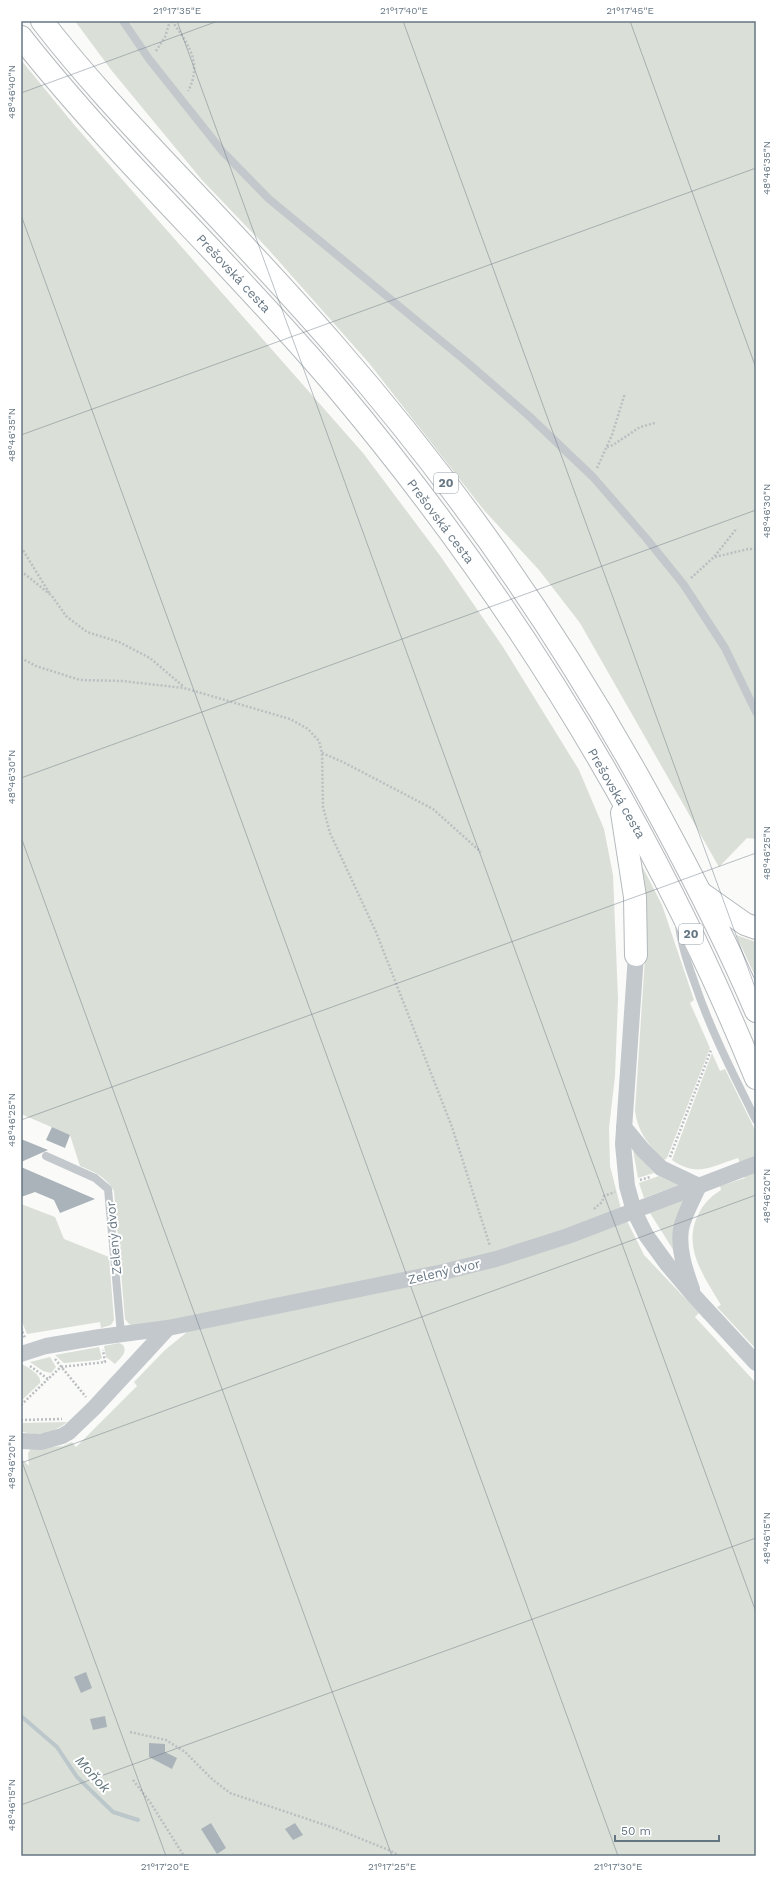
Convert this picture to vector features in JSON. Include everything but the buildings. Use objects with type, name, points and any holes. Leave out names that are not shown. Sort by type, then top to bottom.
[{"type":"highway","name":"Prešovská cesta","points":[[42,21],[130,124],[336,347],[428,459],[479,526],[560,646],[637,773],[699,892],[756,1012]]},
{"type":"highway","name":"Prešovská cesta","points":[[21,37],[114,145],[288,332],[406,473],[450,532],[541,664],[618,794],[676,902],[726,1007],[756,1078]]},
{"type":"highway","points":[[618,794],[630,856],[635,897],[636,955]]},
{"type":"highway","points":[[699,892],[745,924],[756,928]]},
{"type":"street","points":[[636,955],[623,1144],[627,1186],[634,1211],[646,1235],[667,1264],[695,1297],[756,1363]]},
{"type":"street","points":[[624,1127],[643,1150],[661,1168],[699,1186],[681,1228],[680,1240],[682,1255],[695,1297]]},
{"type":"street","name":"Zelený dvor","points":[[24,1351],[100,1337],[168,1328],[444,1272],[496,1259],[568,1236],[756,1164]]},
{"type":"street","points":[[22,1441],[41,1442],[62,1436],[77,1425],[168,1328]]},
{"type":"lane","points":[[123,21],[183,103],[223,152],[269,199],[474,368],[529,416],[593,477],[646,538],[684,585],[725,648],[756,712]]},
{"type":"lane","points":[[676,902],[681,943],[701,1001],[729,1065],[756,1120]]},
{"type":"lane","name":"Zelený dvor","points":[[46,1156],[95,1178],[108,1189],[121,1334]]},
{"type":"path","points":[[149,58],[160,47],[171,21]]},
{"type":"path","points":[[171,21],[192,52],[195,64],[195,75],[183,103]]},
{"type":"path","points":[[593,477],[612,435],[625,393]]},
{"type":"path","points":[[606,447],[613,445],[640,427],[655,422]]},
{"type":"path","points":[[684,585],[714,557],[738,528]]},
{"type":"path","points":[[21,547],[66,616],[87,632],[119,642],[150,658],[184,688]]},
{"type":"path","points":[[714,557],[748,549],[756,549]]},
{"type":"path","points":[[21,571],[52,596]]},
{"type":"path","points":[[21,658],[36,666],[80,680],[122,681],[184,688],[290,719],[308,729],[319,741],[322,753],[323,807],[330,833],[376,932],[452,1127],[470,1180],[491,1251],[496,1259]]},
{"type":"path","points":[[322,753],[343,762],[433,808],[481,852]]},
{"type":"path","points":[[589,1213],[602,1202],[604,1196],[657,1174],[669,1160],[712,1046]]},
{"type":"path","points":[[21,1328],[24,1351],[48,1379]]},
{"type":"path","points":[[21,1405],[61,1367],[106,1362],[100,1337]]},
{"type":"path","points":[[46,1346],[94,1408]]},
{"type":"path","points":[[130,1732],[166,1740],[185,1752],[213,1780],[230,1793],[337,1829],[391,1851],[399,1856]]},
{"type":"path","points":[[133,1780],[150,1802],[184,1856]]},
{"type":"shaded area","points":[[75,21],[756,21],[756,839],[747,838],[719,867],[580,623],[539,570],[483,509],[369,363],[268,249],[202,180],[112,71]]},
{"type":"shaded area","points":[[21,60],[76,127],[363,453],[441,557],[503,647],[579,770],[604,829],[613,875],[618,999],[615,1076],[609,1128],[610,1166],[621,1209],[644,1255],[699,1313],[695,1317],[756,1383],[756,1856],[21,1856],[21,1458],[29,1466],[28,1453],[31,1449],[63,1446],[72,1442],[76,1447],[137,1386],[134,1382],[165,1350],[192,1328],[134,1326],[129,1324],[125,1319],[114,1191],[111,1186],[100,1176],[91,1170],[80,1166],[70,1135],[21,1114]]},
{"type":"shaded area","points":[[642,866],[662,905],[694,1000],[690,1003],[710,1048],[667,1158],[664,1160],[645,1138],[636,1119],[635,1111],[645,957],[640,868]]},
{"type":"shaded area","points":[[736,935],[756,942],[756,978]]},
{"type":"shaded area","points":[[712,1053],[720,1071],[725,1069],[756,1132],[756,1349],[717,1307],[721,1305],[703,1274],[694,1252],[693,1229],[702,1208],[713,1195],[721,1190],[720,1186],[745,1178],[738,1158],[705,1169],[690,1168],[672,1160]]},
{"type":"shaded area","points":[[633,1150],[654,1173],[638,1178]]},
{"type":"shaded area","points":[[659,1176],[679,1185],[644,1198],[639,1183]]},
{"type":"shaded area","points":[[685,1199],[675,1224],[673,1237],[674,1251],[650,1213]]},
{"type":"shaded area","points":[[21,1204],[55,1217],[64,1239],[109,1257],[114,1320],[111,1325],[101,1328],[100,1322],[27,1334],[21,1319]]},
{"type":"shaded area","points":[[119,1343],[123,1345],[125,1350],[123,1355],[115,1364],[106,1357],[104,1346]]},
{"type":"shaded area","points":[[99,1347],[102,1358],[99,1360],[64,1363],[55,1355]]},
{"type":"shaded area","points":[[50,1357],[56,1367],[51,1373],[43,1371],[30,1362]]},
{"type":"shaded area","points":[[21,1364],[37,1374],[40,1383],[21,1401]]},
{"type":"shaded area","points":[[67,1422],[57,1429],[45,1433],[33,1434],[21,1431],[21,1423]]},
{"type":"waterway","name":"Moňok","points":[[21,1716],[57,1747],[77,1777],[113,1812],[138,1820]]}]
